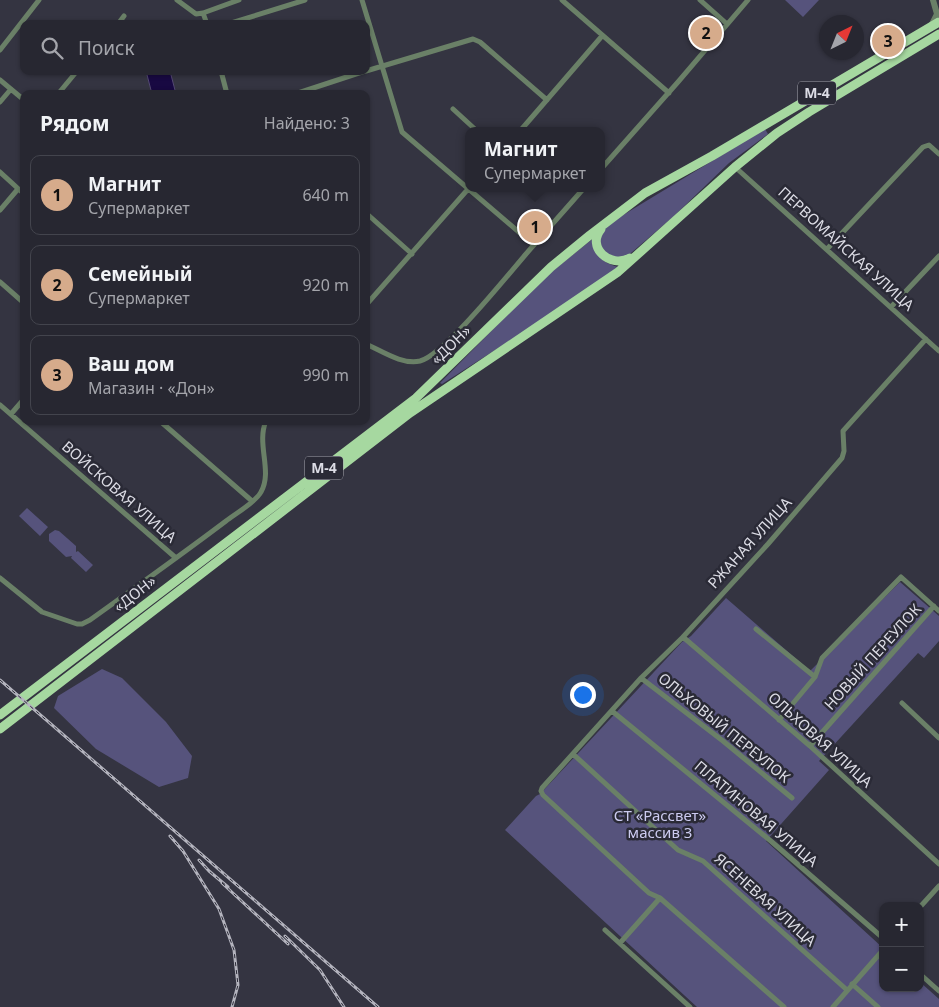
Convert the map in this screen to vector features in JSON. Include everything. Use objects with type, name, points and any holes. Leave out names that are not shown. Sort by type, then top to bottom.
[{"type":"highway","name":"«ДОН»","points":[[3,713],[416,398],[551,267],[645,193],[712,156],[935,24]]},
{"type":"highway","name":"«ДОН»","points":[[0,728],[410,413],[618,272],[777,132],[939,36]]},
{"type":"highway","name":"М-4","points":[[604,225],[597,234],[596,241],[600,252],[613,261],[621,262],[629,259],[678,219]]},
{"type":"street","points":[[23,20],[39,0]]},
{"type":"street","points":[[177,0],[196,14],[239,0]]},
{"type":"street","points":[[241,20],[305,0]]},
{"type":"street","points":[[362,0],[368,20]]},
{"type":"street","points":[[562,0],[669,93]]},
{"type":"street","points":[[700,0],[727,24]]},
{"type":"street","points":[[605,165],[748,0]]},
{"type":"street","points":[[933,0],[937,14],[935,24]]},
{"type":"street","points":[[203,13],[206,20]]},
{"type":"street","points":[[121,20],[124,16]]},
{"type":"street","points":[[0,50],[20,24]]},
{"type":"street","points":[[370,25],[402,132],[465,185]]},
{"type":"street","points":[[523,127],[602,36]]},
{"type":"street","points":[[370,70],[473,39],[480,42],[547,100]]},
{"type":"street","points":[[61,90],[74,75]]},
{"type":"street","points":[[221,75],[226,90]]},
{"type":"street","points":[[315,90],[355,75]]},
{"type":"street","points":[[0,80],[20,97]]},
{"type":"street","points":[[0,102],[11,90]]},
{"type":"street","points":[[453,110],[472,127]]},
{"type":"street","points":[[827,249],[922,147],[929,145],[939,154]]},
{"type":"street","name":"ПЕРВОМАЙСКАЯ УЛИЦА","points":[[735,167],[939,351]]},
{"type":"street","points":[[0,172],[18,189],[0,210]]},
{"type":"street","points":[[370,301],[465,192]]},
{"type":"street","points":[[473,192],[534,245]]},
{"type":"street","points":[[370,346],[402,360],[413,362],[422,360],[440,349],[580,192]]},
{"type":"street","points":[[370,217],[412,254]]},
{"type":"street","points":[[891,307],[939,256]]},
{"type":"street","points":[[0,282],[18,298]]},
{"type":"street","name":"РЖАНАЯ УЛИЦА","points":[[660,898],[649,893],[541,792],[612,710],[641,678],[683,637],[842,458],[844,451],[843,431],[926,339]]},
{"type":"street","points":[[11,414],[20,404]]},
{"type":"street","name":"ВОЙСКОВАЯ УЛИЦА","points":[[0,405],[20,422]]},
{"type":"street","name":"ВОЙСКОВАЯ УЛИЦА","points":[[24,425],[176,558]]},
{"type":"street","points":[[165,425],[252,501]]},
{"type":"street","points":[[0,578],[42,612],[58,619],[82,624],[176,558],[260,494],[265,477],[262,440],[264,425]]},
{"type":"street","points":[[779,720],[815,677],[822,658],[901,577],[937,608]]},
{"type":"street","name":"НОВЫЙ ПЕРЕУЛОК","points":[[810,746],[937,608]]},
{"type":"street","points":[[756,629],[815,677]]},
{"type":"street","name":"ОЛЬХОВАЯ УЛИЦА","points":[[683,637],[810,746],[939,864]]},
{"type":"street","name":"ОЛЬХОВЫЙ ПЕРЕУЛОК","points":[[641,678],[724,742],[792,798]]},
{"type":"street","points":[[902,703],[939,738]]},
{"type":"street","name":"ПЛАТИНОВАЯ УЛИЦА","points":[[612,710],[772,842],[879,935]]},
{"type":"street","name":"ЯСЕНЕВАЯ УЛИЦА","points":[[573,754],[678,850],[703,861],[848,990]]},
{"type":"street","points":[[924,903],[939,886]]},
{"type":"street","points":[[620,943],[660,898],[784,1007]]},
{"type":"street","points":[[606,930],[690,1007]]},
{"type":"street","points":[[832,1007],[879,954]]},
{"type":"street","points":[[924,978],[939,991]]},
{"type":"street","points":[[852,984],[878,1007]]},
{"type":"green space","points":[[785,0],[819,0],[803,17]]},
{"type":"green space","points":[[765,129],[768,134],[729,163],[673,217],[631,253],[625,256],[613,257],[603,251],[600,240],[602,233],[610,223]]},
{"type":"green space","points":[[595,237],[600,257],[607,263],[618,267],[572,301],[442,384],[440,383],[545,277]]},
{"type":"green space","points":[[27,508],[48,527],[40,536],[19,516]]},
{"type":"green space","points":[[55,530],[59,531],[76,546],[76,552],[78,551],[93,565],[86,572],[71,558],[72,556],[66,557],[49,541],[49,534]]},
{"type":"green space","name":"СТ «Рассвет» массив 3","points":[[900,582],[939,616],[939,641],[924,658],[918,653],[819,761],[829,770],[766,841],[879,944],[879,992],[924,992],[924,986],[939,999],[939,1007],[697,1007],[505,830],[682,642],[691,636],[726,598],[810,671]]},
{"type":"green space","points":[[102,669],[122,678],[166,722],[192,756],[188,778],[159,787],[96,749],[54,708],[58,696]]},
{"type":"shaded area","points":[[147,75],[171,75],[175,90],[151,90]]},
{"type":"railway","points":[[0,680],[378,1007]]},
{"type":"railway","points":[[170,836],[183,851],[219,909],[234,950],[238,985],[232,1007]]},
{"type":"railway","points":[[199,860],[228,887]]},
{"type":"railway","points":[[222,883],[288,944]]},
{"type":"railway","points":[[285,936],[320,970],[344,1007]]},
{"type":"place","name":"Семейный","points":[[706,33]]},
{"type":"place","name":"Ваш дом","points":[[888,41]]},
{"type":"place","name":"Магнит","points":[[535,227]]}]
